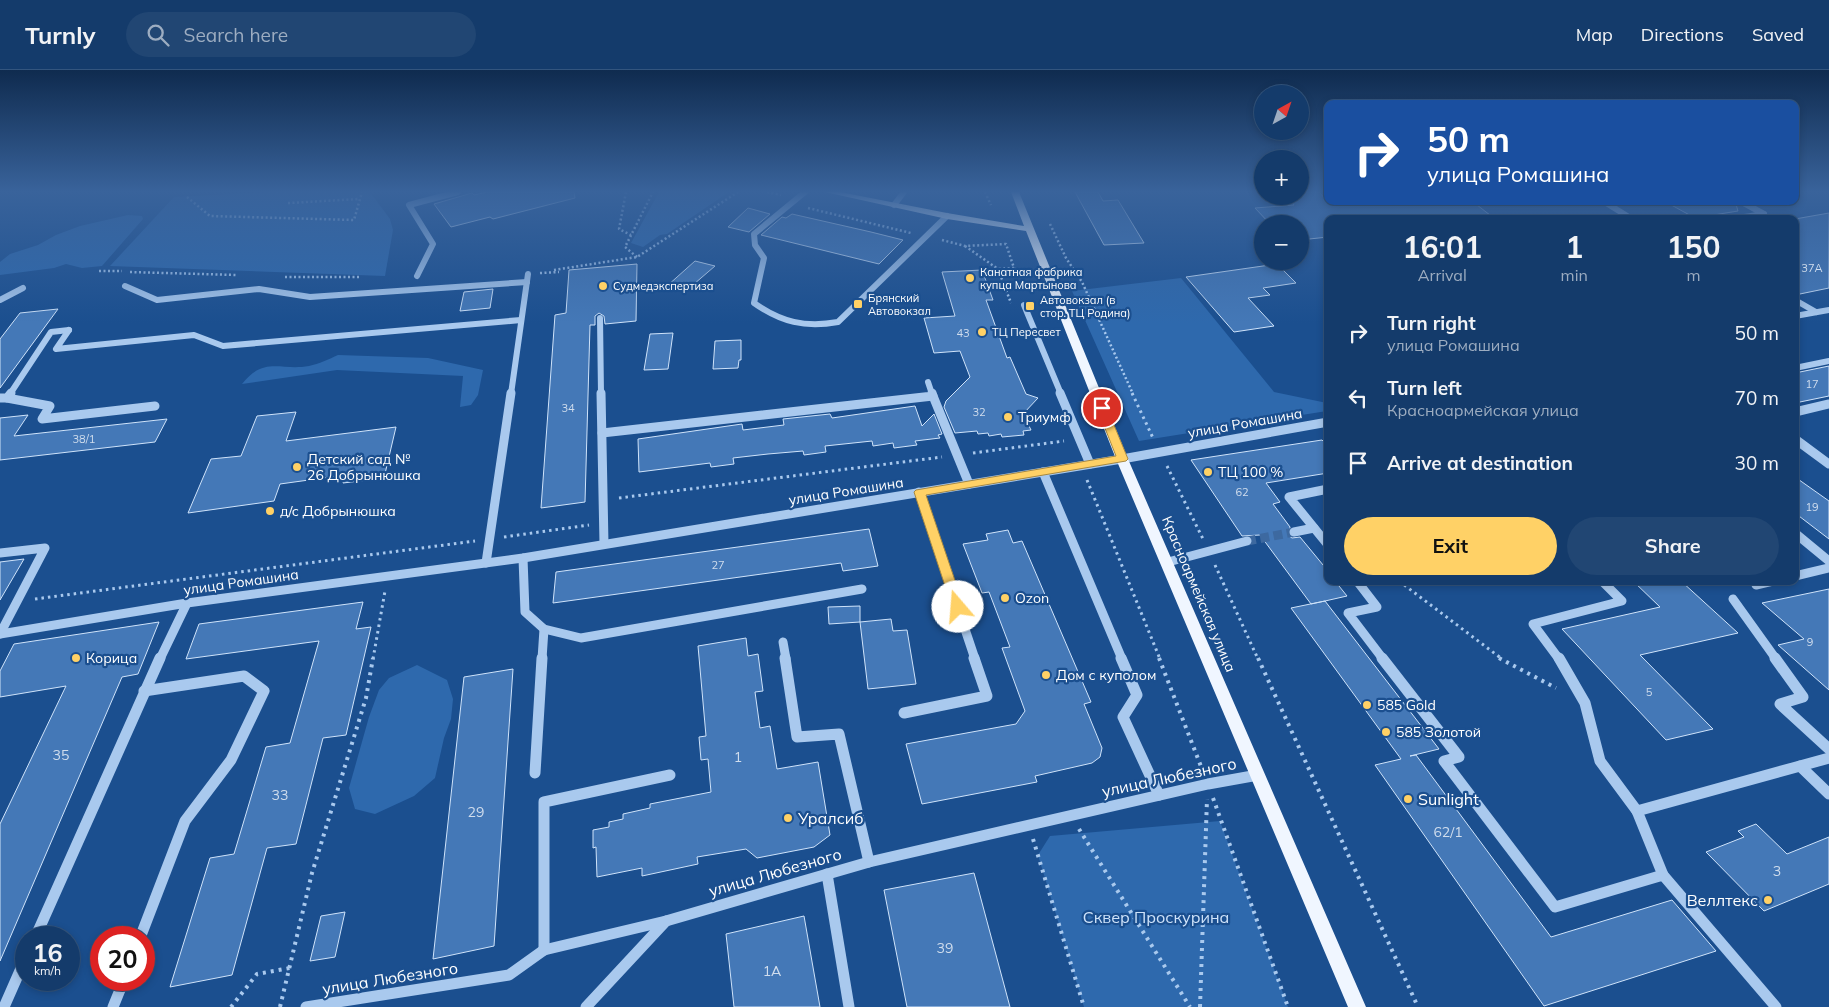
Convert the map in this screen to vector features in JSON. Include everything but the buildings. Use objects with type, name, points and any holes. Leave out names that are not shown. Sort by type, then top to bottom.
[{"type":"main road","name":"Красноармейская улица","points":[[1031,236],[1122,459],[1168,562],[1357,1007]]},
{"type":"street","points":[[754,236],[755,245],[764,258],[754,303],[770,316],[791,324],[816,326],[838,322],[926,236]]},
{"type":"street","points":[[125,286],[157,300],[259,289],[310,296],[528,278],[486,564]]},
{"type":"street","points":[[0,300],[22,288]]},
{"type":"street","points":[[1799,302],[1816,312]]},
{"type":"street","points":[[1024,305],[1090,464]]},
{"type":"street","points":[[1799,315],[1829,310]]},
{"type":"street","points":[[600,318],[604,544]]},
{"type":"street","points":[[155,406],[42,419],[50,406],[3,398],[51,332],[69,330],[56,349],[194,335],[223,346],[521,320]]},
{"type":"street","points":[[1799,367],[1829,361]]},
{"type":"street","points":[[928,382],[969,484]]},
{"type":"street","points":[[602,433],[933,396]]},
{"type":"street","points":[[1799,411],[1829,404]]},
{"type":"street","name":"улица Ромашина","points":[[0,634],[188,603],[486,564],[1122,459],[1324,423]]},
{"type":"street","points":[[1799,442],[1828,462]]},
{"type":"street","points":[[1043,472],[1136,695],[1124,716],[1159,795]]},
{"type":"street","points":[[1324,491],[1289,497],[1324,540]]},
{"type":"street","points":[[904,713],[987,696],[919,492]]},
{"type":"street","points":[[1294,532],[1314,528]]},
{"type":"street","points":[[1799,536],[1829,561]]},
{"type":"street","points":[[1168,562],[1247,541]]},
{"type":"street","points":[[0,553],[45,548],[0,634]]},
{"type":"street","points":[[523,558],[525,612],[544,629],[581,638],[862,589]]},
{"type":"street","points":[[1799,575],[1829,568]]},
{"type":"street","points":[[1360,585],[1377,607],[1348,613],[1459,757],[1444,761],[1555,907],[1663,876]]},
{"type":"street","points":[[1606,585],[1622,600],[1533,624],[1556,653],[1585,703],[1600,761],[1637,810],[1663,876],[1776,1007]]},
{"type":"street","points":[[1733,600],[1803,697],[1780,704],[1829,750]]},
{"type":"street","points":[[40,926],[144,691],[188,603]]},
{"type":"street","points":[[535,773],[544,629]]},
{"type":"street","points":[[783,642],[798,738],[839,734],[869,862]]},
{"type":"street","points":[[144,691],[244,676],[264,691],[231,760],[185,821],[145,926]]},
{"type":"street","points":[[1637,810],[1829,758]]},
{"type":"street","points":[[1800,766],[1829,794]]},
{"type":"street","points":[[544,950],[544,802],[670,775]]},
{"type":"street","name":"улица Любезного","points":[[306,1007],[509,975],[544,950],[666,921],[869,862],[1208,784],[1258,776]]},
{"type":"street","points":[[586,1007],[666,921]]},
{"type":"street","points":[[113,1007],[120,991]]},
{"type":"lane","points":[[416,276],[433,244],[428,236]]},
{"type":"lane","points":[[827,874],[849,1007]]},
{"type":"lane","points":[[4,1007],[15,982]]},
{"type":"path","points":[[631,236],[625,246],[637,257]]},
{"type":"path","points":[[528,278],[637,257],[670,236]]},
{"type":"path","points":[[926,236],[964,246],[1006,244],[1014,268],[998,269]]},
{"type":"path","points":[[1056,236],[1066,258],[1082,282],[1160,452],[1276,692],[1418,1007]]},
{"type":"path","points":[[964,246],[998,269],[1012,306]]},
{"type":"path","points":[[99,271],[237,276]]},
{"type":"path","points":[[528,278],[560,272]]},
{"type":"path","points":[[276,277],[362,277]]},
{"type":"path","points":[[17,602],[616,521],[617,498],[1068,441],[1064,432]]},
{"type":"path","points":[[1087,480],[1137,598],[1208,784],[1288,1007]]},
{"type":"path","points":[[280,1007],[312,873],[366,698],[388,576]]},
{"type":"path","points":[[1404,585],[1496,656],[1585,703]]},
{"type":"path","points":[[1200,1007],[1208,784]]},
{"type":"path","points":[[1070,815],[1190,1007]]},
{"type":"path","points":[[1029,824],[1084,1007]]},
{"type":"path","points":[[231,1007],[257,974],[290,968]]},
{"type":"green space","points":[[55,236],[128,236],[102,266],[82,268],[66,264],[54,268],[0,275],[0,262],[10,254],[38,245]]},
{"type":"green space","points":[[138,236],[392,236],[385,276],[110,266]]},
{"type":"green space","points":[[635,236],[659,236],[643,247],[631,243]]},
{"type":"green space","points":[[1181,278],[1274,392],[1324,402],[1324,411],[1139,441],[1072,291]]},
{"type":"green space","points":[[338,355],[428,358],[483,370],[478,395],[471,405],[460,407],[463,376],[337,370],[242,384],[250,375],[265,367],[309,366]]},
{"type":"green space","points":[[417,665],[447,680],[453,699],[451,719],[444,738],[435,778],[414,796],[375,814],[355,809],[349,788],[369,717],[379,690],[389,678]]},
{"type":"green space","name":"Сквер Проскурина","points":[[1220,821],[1288,1007],[1084,1007],[1038,855],[1050,836]]},
{"type":"tunnel","points":[[1247,541],[1294,532]]},
{"type":"place","name":"Канатная фабрика купца Мартынова","points":[[970,278]]},
{"type":"place","name":"Судмедэкспертиза","points":[[603,286]]},
{"type":"place","name":"Брянский Автовокзал","points":[[858,304]]},
{"type":"place","name":"Автовокзал (в стор. ТЦ Родина)","points":[[1030,306]]},
{"type":"place","name":"ТЦ Пересвет","points":[[982,332]]},
{"type":"place","name":"Триумф","points":[[1008,417]]},
{"type":"place","name":"Детский сад № 26 Добрынюшка","points":[[297,467]]},
{"type":"place","name":"ТЦ 100 %","points":[[1208,472]]},
{"type":"place","name":"д/с Добрынюшка","points":[[270,511]]},
{"type":"place","name":"Ozon","points":[[1005,598]]},
{"type":"place","name":"Корица","points":[[76,658]]},
{"type":"place","name":"Дом с куполом","points":[[1046,675]]},
{"type":"place","name":"585 Gold","points":[[1367,705]]},
{"type":"place","name":"585 Золотой","points":[[1386,732]]},
{"type":"place","name":"Sunlight","points":[[1408,799]]},
{"type":"place","name":"Уралсиб","points":[[788,818]]},
{"type":"place","name":"Веллтекс","points":[[1768,900]]},
{"type":"route","points":[[958,607],[919,492],[1122,459],[1102,408]]}]
